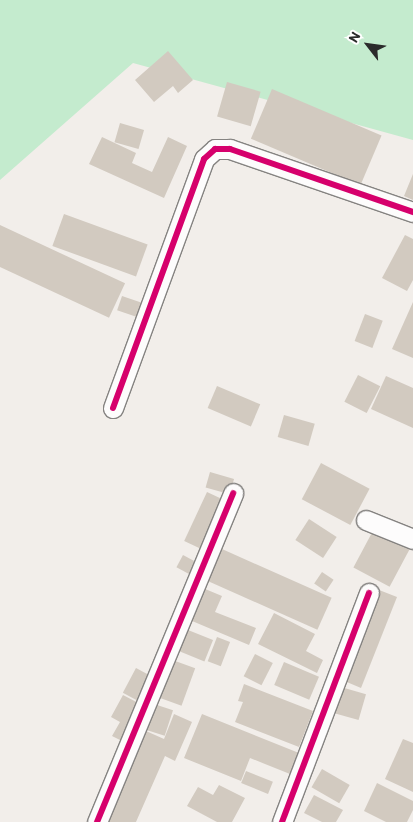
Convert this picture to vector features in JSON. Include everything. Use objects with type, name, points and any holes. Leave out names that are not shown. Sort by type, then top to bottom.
[{"type":"street","points":[[113,408],[204,158],[214,149],[230,149],[413,212]]},
{"type":"street","points":[[97,822],[233,493]]},
{"type":"street","points":[[366,520],[413,539]]},
{"type":"street","points":[[282,822],[369,593]]},
{"type":"green space","points":[[0,0],[413,0],[413,140],[133,63],[0,180]]},
{"type":"building","points":[[168,51],[193,80],[178,93],[173,86],[154,102],[135,80]]},
{"type":"building","points":[[227,82],[261,92],[251,126],[217,117]]},
{"type":"building","points":[[272,89],[382,135],[360,185],[251,139]]},
{"type":"building","points":[[120,123],[144,130],[139,149],[114,142]]},
{"type":"building","points":[[102,137],[136,153],[132,163],[152,172],[168,137],[187,146],[164,198],[89,164]]},
{"type":"building","points":[[413,174],[413,200],[404,196]]},
{"type":"building","points":[[64,214],[148,244],[136,276],[52,246]]},
{"type":"building","points":[[0,225],[125,283],[109,318],[0,267]]},
{"type":"building","points":[[405,235],[413,239],[413,280],[407,291],[382,278]]},
{"type":"building","points":[[122,296],[142,303],[137,317],[117,310]]},
{"type":"building","points":[[413,302],[413,358],[392,349]]},
{"type":"building","points":[[365,314],[383,321],[372,348],[355,341]]},
{"type":"building","points":[[358,375],[380,386],[367,413],[344,402]]},
{"type":"building","points":[[386,376],[413,388],[413,428],[371,409]]},
{"type":"building","points":[[217,386],[260,404],[251,426],[208,408]]},
{"type":"building","points":[[284,415],[315,424],[308,446],[278,437]]},
{"type":"building","points":[[321,463],[370,489],[350,525],[302,499]]},
{"type":"building","points":[[210,472],[234,479],[230,494],[206,487]]},
{"type":"building","points":[[207,492],[228,502],[205,551],[184,541]]},
{"type":"building","points":[[309,519],[337,537],[323,558],[295,540]]},
{"type":"building","points":[[375,527],[411,546],[390,587],[353,568]]},
{"type":"building","points":[[222,549],[332,598],[317,630],[208,581]]},
{"type":"building","points":[[183,555],[200,564],[193,576],[176,567]]},
{"type":"building","points":[[322,572],[334,580],[326,591],[314,584]]},
{"type":"building","points":[[198,586],[222,596],[215,612],[256,628],[249,645],[185,618]]},
{"type":"building","points":[[374,588],[397,597],[361,688],[342,680]]},
{"type":"building","points":[[274,613],[315,634],[306,651],[323,660],[317,673],[258,644]]},
{"type":"building","points":[[188,630],[213,640],[204,661],[179,651]]},
{"type":"building","points":[[217,637],[230,642],[221,666],[208,661]]},
{"type":"building","points":[[255,654],[273,663],[261,685],[244,676]]},
{"type":"building","points":[[167,658],[195,668],[182,706],[153,696]]},
{"type":"building","points":[[284,662],[319,677],[309,700],[274,685]]},
{"type":"building","points":[[136,668],[153,677],[140,702],[123,693]]},
{"type":"building","points":[[244,684],[313,711],[299,747],[235,722],[243,702],[238,701]]},
{"type":"building","points":[[341,687],[366,694],[359,720],[334,713]]},
{"type":"building","points":[[123,695],[144,706],[124,742],[112,736],[120,722],[111,717]]},
{"type":"building","points":[[154,704],[173,710],[165,736],[146,730]]},
{"type":"building","points":[[174,714],[192,722],[175,761],[165,756],[136,822],[106,822],[146,731],[164,739]]},
{"type":"building","points":[[202,714],[299,753],[290,774],[250,758],[241,781],[184,758]]},
{"type":"building","points":[[403,739],[413,743],[413,792],[385,779]]},
{"type":"building","points":[[322,769],[350,785],[339,803],[312,787]]},
{"type":"building","points":[[246,771],[273,782],[268,794],[241,783]]},
{"type":"building","points":[[377,783],[413,801],[413,810],[407,822],[386,822],[364,811]]},
{"type":"building","points":[[219,785],[245,798],[232,822],[217,822],[187,806],[198,787],[213,795]]},
{"type":"building","points":[[314,795],[343,810],[336,822],[322,822],[304,813]]},
{"type":"cycle path","points":[[113,408],[204,159],[215,149],[230,149],[413,212]]},
{"type":"cycle path","points":[[97,822],[233,493]]},
{"type":"cycle path","points":[[282,822],[369,593]]}]
